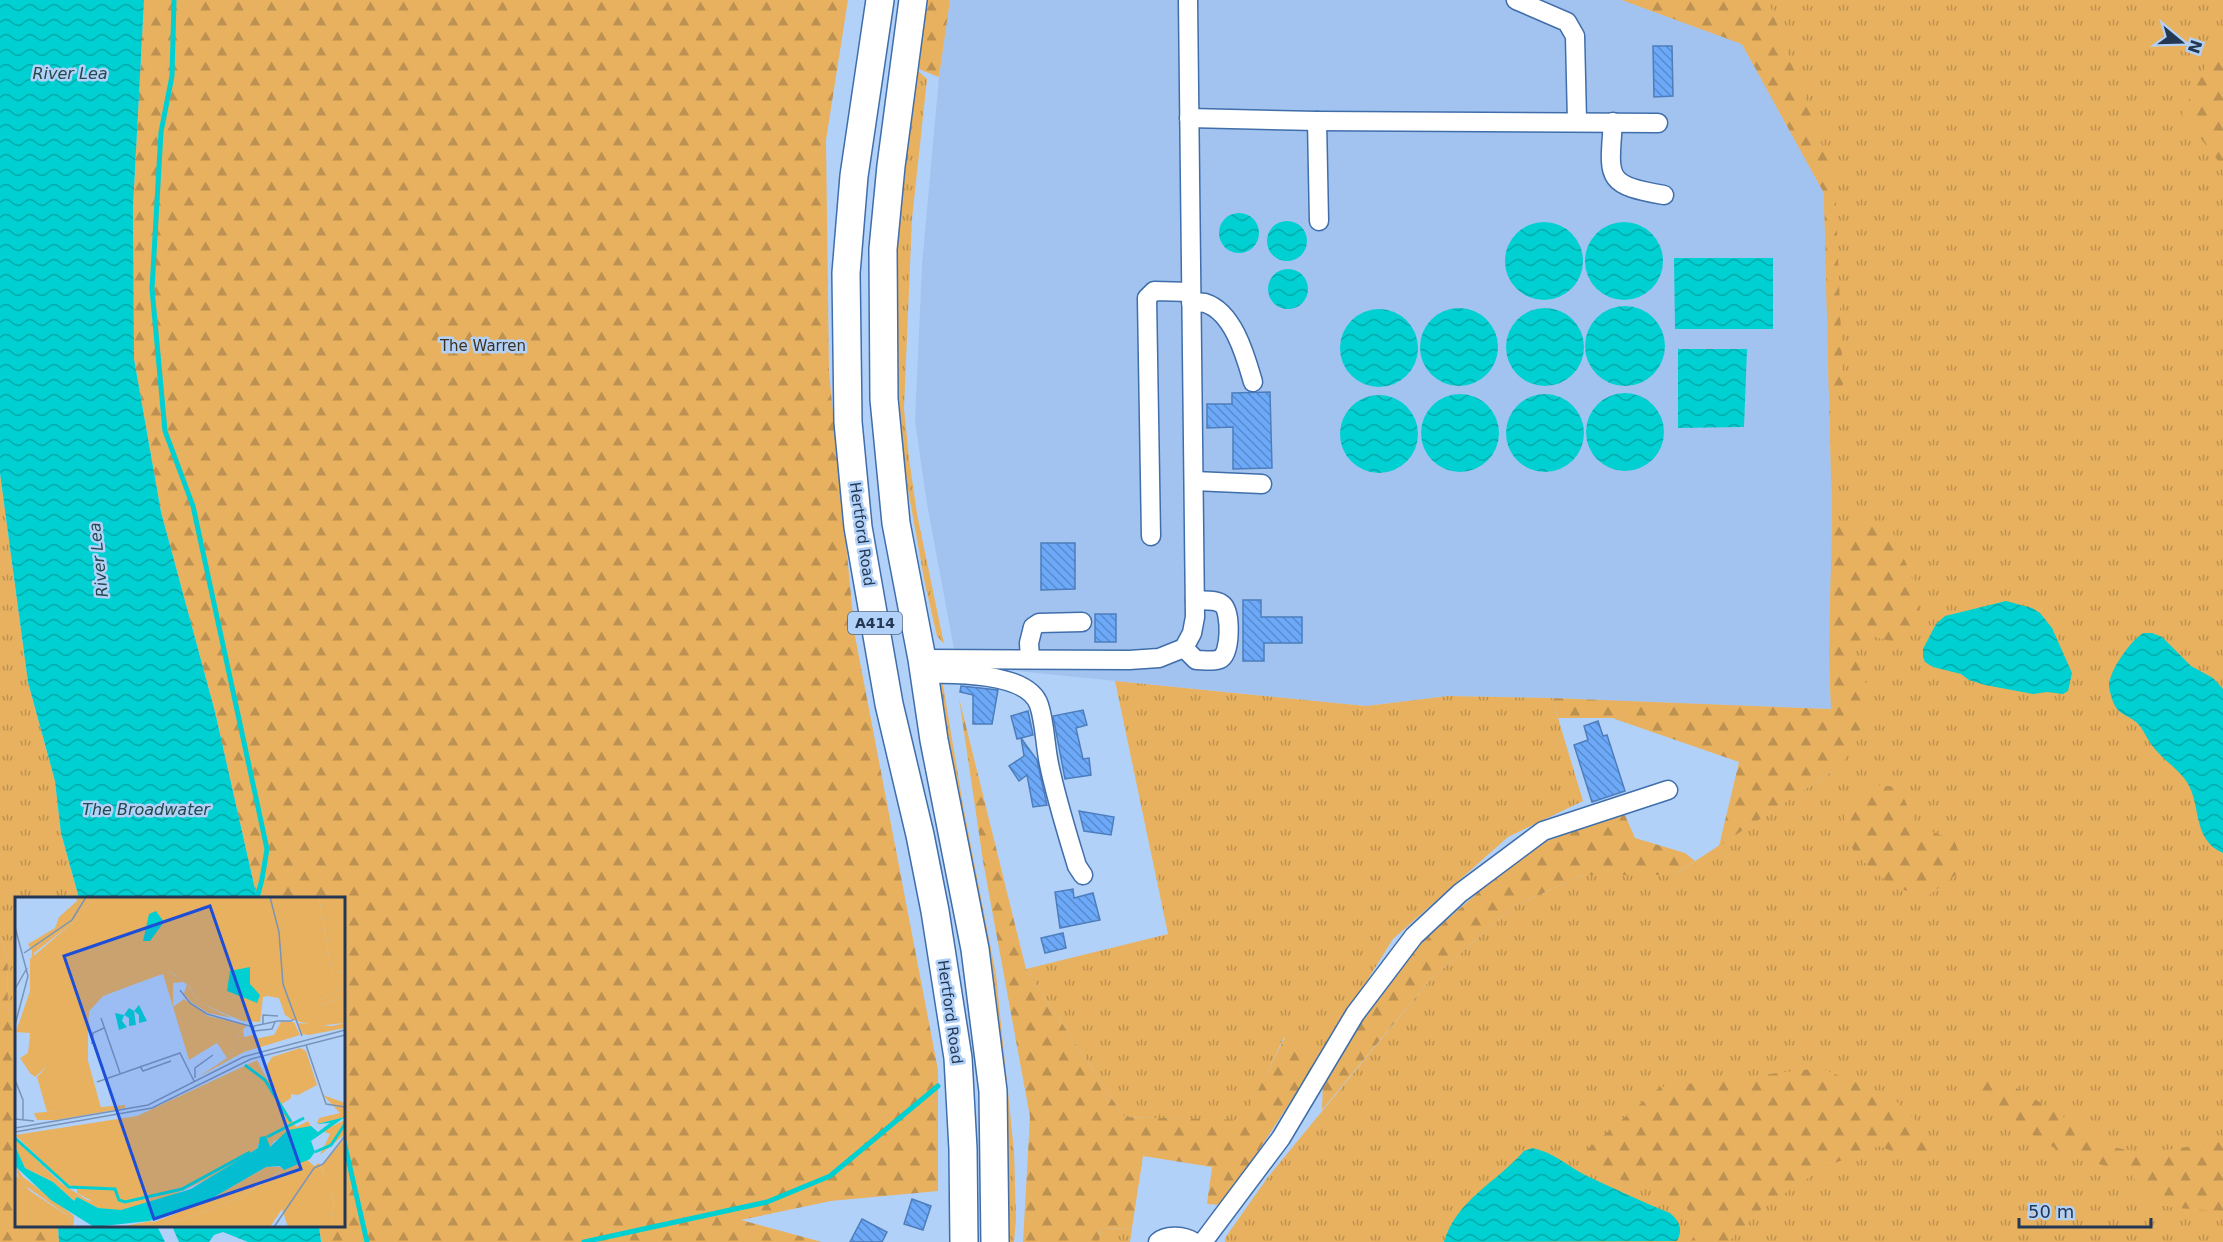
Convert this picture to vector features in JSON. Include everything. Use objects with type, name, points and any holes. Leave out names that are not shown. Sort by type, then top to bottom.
[{"type":"highway","name":"Hertford Road","points":[[880,0],[854,176],[847,262],[846,362],[849,422],[860,539],[889,704],[920,835],[935,911],[958,1058],[963,1149],[964,1242]]},
{"type":"highway","name":"A414","points":[[913,0],[891,166],[884,249],[884,399],[896,524],[923,667],[934,740],[975,949],[993,1091],[995,1242]]},
{"type":"lane","points":[[923,667],[1030,659],[1159,658],[1184,648],[1192,633],[1195,600],[1188,0]]},
{"type":"lane","points":[[1516,0],[1567,22],[1575,36],[1577,121]]},
{"type":"lane","points":[[1189,118],[1658,123]]},
{"type":"lane","points":[[1317,121],[1319,221]]},
{"type":"lane","points":[[1613,122],[1611,164],[1616,178],[1620,183],[1635,190],[1664,195]]},
{"type":"lane","points":[[1151,536],[1147,298],[1154,291],[1191,297],[1218,310],[1237,335],[1253,382]]},
{"type":"lane","points":[[1194,481],[1262,484]]},
{"type":"lane","points":[[1184,648],[1196,660],[1218,660],[1224,656],[1228,642],[1228,617],[1224,605],[1217,601],[1195,600]]},
{"type":"lane","points":[[1030,659],[1029,643],[1033,627],[1039,623],[1082,622]]},
{"type":"lane","points":[[923,667],[998,678],[1024,690],[1039,703],[1050,766],[1077,867],[1083,875]]},
{"type":"lane","points":[[1203,1242],[1281,1138],[1355,1014],[1414,936],[1460,893],[1543,831],[1668,790]]},
{"type":"lane","points":[[1158,1242],[1170,1236],[1194,1242]]},
{"type":"shaded area","points":[[950,0],[1622,0],[1742,44],[1824,193],[1832,521],[1829,657],[1831,709],[1449,696],[1366,706],[957,665],[927,504],[915,421],[922,265],[939,77]]},
{"type":"green space","name":"The Warren","points":[[144,0],[848,0],[826,140],[829,372],[855,636],[938,1070],[938,1191],[831,1201],[741,1220],[822,1242],[321,1242],[319,1227],[345,1227],[345,897],[257,897],[215,712],[161,512],[134,359],[133,207]]},
{"type":"green space","points":[[927,0],[950,0],[939,77],[916,68]]},
{"type":"green space","points":[[1622,0],[2223,0],[2223,1242],[1225,1242],[1225,1238],[1268,1177],[1429,981],[1514,906],[1584,875],[1674,875],[1834,770],[1829,657],[1832,521],[1824,193],[1742,44]]},
{"type":"green space","points":[[1622,0],[1768,0],[1835,180],[1843,385],[1829,394],[1824,193],[1742,44]]},
{"type":"green space","points":[[2214,48],[2223,48],[2223,167],[2182,114]]},
{"type":"green space","points":[[915,68],[927,79],[912,219],[904,408],[917,514],[944,644],[937,636],[925,584],[904,467],[897,365],[898,242]]},
{"type":"green space","points":[[0,473],[28,682],[55,781],[61,833],[79,897],[15,897],[15,1033],[8,1008],[7,957],[0,937]]},
{"type":"green space","points":[[1832,521],[1891,528],[1921,599],[1914,626],[1894,642],[1867,635],[1854,654],[1873,701],[1849,754],[1834,770],[1719,846],[1739,762],[1612,718],[1558,718],[1552,698],[1831,709],[1829,657]]},
{"type":"green space","points":[[942,679],[963,805],[996,975],[1014,1151],[1016,1220],[1014,1242],[1008,1242],[938,692]]},
{"type":"green space","points":[[1115,681],[1366,706],[1448,696],[1552,698],[1583,801],[1508,837],[1393,939],[1319,1058],[1284,1037],[1244,1121],[1124,1117],[1026,969],[1168,934]]},
{"type":"green space","points":[[959,698],[1026,969],[1124,1117],[1243,1120],[1285,1037],[1319,1058],[1223,1205],[1207,1204],[1212,1167],[1143,1156],[1132,1228],[1101,1229],[1099,1242],[1023,1242],[1030,1117],[983,861]]},
{"type":"green space","points":[[1875,785],[1899,787],[1916,826],[1954,840],[1965,868],[1929,895],[1894,888],[1856,855],[1844,833],[1844,813],[1853,794]]},
{"type":"green space","points":[[1624,813],[1635,838],[1685,853],[1695,861],[1674,875],[1584,875],[1514,906],[1429,981],[1322,1110],[1323,1079],[1372,1005],[1419,944],[1490,882],[1544,842]]},
{"type":"green space","points":[[0,937],[7,957],[8,1008],[15,1033],[15,1227],[58,1227],[59,1242],[0,1242]]},
{"type":"green space","points":[[1820,1068],[1892,1097],[1926,1131],[1934,1155],[1923,1164],[1879,1146],[1827,1166],[1765,1206],[1728,1242],[1690,1242],[1696,1234],[1685,1202],[1619,1179],[1582,1154],[1660,1087]]},
{"type":"green space","points":[[1978,1076],[1997,1076],[2112,1147],[2143,1153],[2223,1142],[2223,1211],[2175,1208],[2145,1200],[2133,1176],[2056,1149],[1986,1107],[1973,1089]]},
{"type":"green space","points":[[1132,1228],[1130,1242],[1099,1242],[1101,1229]]},
{"type":"water","name":"The Broadwater","points":[[0,0],[144,0],[133,207],[134,359],[161,512],[215,712],[257,897],[79,897],[61,833],[55,781],[28,682],[0,473]]},
{"type":"water","points":[[1239,213],[1247,214],[1253,219],[1258,225],[1258,241],[1253,247],[1247,252],[1239,253],[1231,252],[1225,247],[1220,241],[1219,233],[1220,225],[1225,219],[1231,214]]},
{"type":"water","points":[[1287,221],[1295,222],[1301,227],[1306,233],[1306,249],[1301,255],[1295,260],[1287,261],[1279,260],[1273,255],[1268,249],[1267,241],[1268,233],[1273,227],[1279,222]]},
{"type":"water","points":[[1544,222],[1559,225],[1572,233],[1580,246],[1583,261],[1580,276],[1572,289],[1559,297],[1544,300],[1529,297],[1516,289],[1508,276],[1505,261],[1508,246],[1516,233],[1529,225]]},
{"type":"water","points":[[1624,222],[1639,225],[1652,233],[1660,246],[1663,261],[1660,276],[1652,289],[1639,297],[1624,300],[1609,297],[1596,289],[1588,276],[1585,261],[1588,246],[1596,233],[1609,225]]},
{"type":"water","points":[[1674,258],[1773,258],[1773,329],[1675,329]]},
{"type":"water","points":[[1288,269],[1296,270],[1302,275],[1307,281],[1307,297],[1302,303],[1296,308],[1288,309],[1280,308],[1274,303],[1269,297],[1268,289],[1269,281],[1274,275],[1280,270]]},
{"type":"water","points":[[1625,306],[1640,309],[1653,318],[1662,331],[1665,346],[1662,361],[1653,374],[1640,383],[1625,386],[1610,383],[1597,374],[1588,361],[1585,346],[1588,331],[1597,318],[1610,309]]},
{"type":"water","points":[[1459,308],[1474,311],[1487,319],[1495,332],[1498,347],[1495,362],[1487,375],[1474,383],[1459,386],[1444,383],[1431,375],[1423,362],[1420,347],[1423,332],[1431,319],[1444,311]]},
{"type":"water","points":[[1545,308],[1560,311],[1573,319],[1581,332],[1584,347],[1581,362],[1573,375],[1560,383],[1545,386],[1530,383],[1517,375],[1509,362],[1506,347],[1509,332],[1517,319],[1530,311]]},
{"type":"water","points":[[1379,309],[1394,312],[1407,320],[1415,333],[1418,348],[1415,363],[1407,376],[1394,384],[1379,387],[1364,384],[1351,376],[1343,363],[1340,348],[1343,333],[1351,320],[1364,312]]},
{"type":"water","points":[[1678,349],[1747,349],[1744,427],[1678,428]]},
{"type":"water","points":[[1625,393],[1640,396],[1653,404],[1661,417],[1664,432],[1661,447],[1653,460],[1640,468],[1625,471],[1610,468],[1597,460],[1589,447],[1586,432],[1589,417],[1597,404],[1610,396]]},
{"type":"water","points":[[1460,394],[1475,397],[1488,405],[1496,418],[1499,433],[1496,448],[1488,461],[1475,469],[1460,472],[1445,469],[1432,461],[1424,448],[1421,433],[1424,418],[1432,405],[1445,397]]},
{"type":"water","points":[[1545,394],[1560,397],[1573,405],[1581,418],[1584,433],[1581,448],[1573,461],[1560,469],[1545,472],[1530,469],[1517,461],[1509,448],[1506,433],[1509,418],[1517,405],[1530,397]]},
{"type":"water","points":[[1379,395],[1394,398],[1407,406],[1415,419],[1418,434],[1415,449],[1407,462],[1394,470],[1379,473],[1364,470],[1351,462],[1343,449],[1340,434],[1343,419],[1351,406],[1364,398]]},
{"type":"water","points":[[2006,601],[2032,608],[2040,613],[2052,628],[2072,673],[2068,691],[2063,694],[2047,692],[2033,694],[1985,685],[1969,680],[1961,674],[1933,667],[1925,662],[1923,649],[1936,624],[1945,616]]},
{"type":"water","points":[[2143,633],[2152,633],[2162,637],[2191,666],[2213,678],[2223,689],[2223,853],[2206,839],[2201,829],[2190,787],[2184,778],[2154,748],[2139,725],[2119,711],[2113,701],[2109,687],[2112,673],[2127,650]]},
{"type":"water","points":[[1532,1148],[1546,1152],[1585,1175],[1670,1213],[1679,1226],[1680,1233],[1677,1241],[1444,1242],[1450,1227],[1467,1203],[1524,1151]]},
{"type":"water","points":[[58,1227],[158,1227],[165,1242],[59,1242]]},
{"type":"water","points":[[172,1227],[319,1227],[321,1242],[248,1242],[223,1232],[214,1235],[209,1242],[179,1242]]},
{"type":"building","points":[[1653,46],[1672,46],[1673,96],[1654,97]]},
{"type":"building","points":[[1270,392],[1272,468],[1233,469],[1233,427],[1207,428],[1207,404],[1232,404],[1232,393]]},
{"type":"building","points":[[1041,543],[1075,543],[1075,589],[1041,590]]},
{"type":"building","points":[[1243,600],[1261,600],[1261,617],[1302,617],[1302,643],[1264,643],[1264,661],[1243,661]]},
{"type":"building","points":[[1095,614],[1116,614],[1116,642],[1095,642]]},
{"type":"building","points":[[961,686],[998,690],[992,724],[973,724],[973,695],[960,692]]},
{"type":"building","points":[[1083,710],[1087,725],[1076,728],[1083,759],[1089,758],[1091,775],[1065,779],[1053,716]]},
{"type":"building","points":[[1028,711],[1033,735],[1017,739],[1011,716]]},
{"type":"building","points":[[1598,721],[1603,736],[1607,735],[1625,791],[1592,802],[1574,745],[1588,740],[1584,726]]},
{"type":"building","points":[[1021,738],[1037,760],[1047,805],[1033,807],[1027,775],[1019,781],[1009,766],[1024,756]]},
{"type":"building","points":[[1079,811],[1114,817],[1111,835],[1084,831]]},
{"type":"building","points":[[1073,889],[1074,898],[1093,893],[1100,920],[1060,928],[1055,892]]},
{"type":"building","points":[[1063,933],[1066,948],[1045,953],[1041,938]]},
{"type":"building","points":[[912,1199],[931,1206],[923,1230],[904,1224]]},
{"type":"building","points":[[862,1219],[887,1232],[882,1242],[850,1242]]},
{"type":"waterway","points":[[174,0],[172,76],[161,132],[152,289],[165,431],[193,506],[267,849],[257,897]]},
{"type":"waterway","points":[[584,1242],[767,1202],[830,1176],[938,1086]]},
{"type":"waterway","points":[[345,1145],[367,1242]]},
{"type":"water label","name":"River Lea","points":[[70,73]]},
{"type":"water label","name":"River Lea","points":[[98,560]]}]
